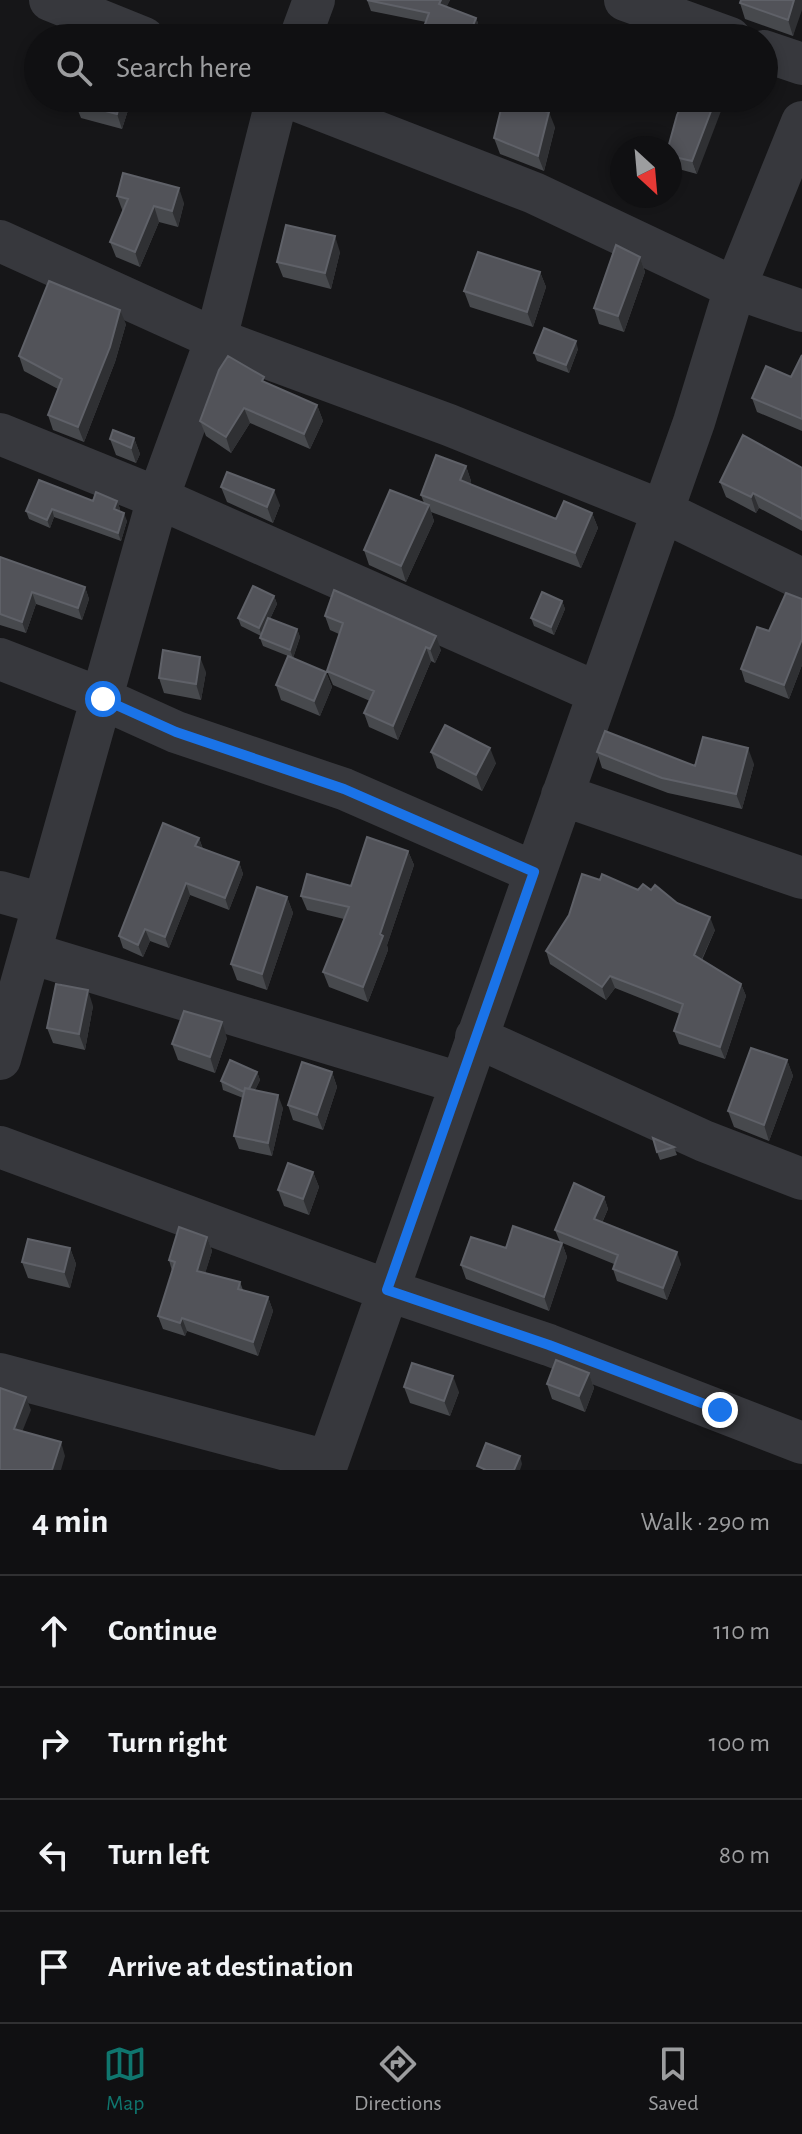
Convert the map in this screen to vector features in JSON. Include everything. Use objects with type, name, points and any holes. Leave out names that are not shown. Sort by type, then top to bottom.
[{"type":"street","points":[[50,0],[109,24]]},
{"type":"street","points":[[305,24],[314,0]]},
{"type":"street","points":[[625,0],[691,24]]},
{"type":"street","points":[[778,56],[802,64]]},
{"type":"street","points":[[0,1059],[158,498],[216,339],[273,112]]},
{"type":"street","points":[[326,112],[534,193],[735,288],[802,311]]},
{"type":"street","points":[[0,1374],[326,1465],[660,510],[694,422],[735,288],[802,122]]},
{"type":"street","points":[[0,241],[216,339],[449,425],[660,510],[802,579]]},
{"type":"street","points":[[0,434],[158,498],[598,693]]},
{"type":"street","points":[[0,659],[103,699],[176,732],[344,789],[534,872]]},
{"type":"street","points":[[562,795],[802,878]]},
{"type":"street","points":[[0,892],[43,904]]},
{"type":"street","points":[[30,953],[460,1083]]},
{"type":"street","points":[[476,1037],[704,1141],[802,1179]]},
{"type":"street","points":[[0,1147],[387,1290],[549,1345],[802,1443]]},
{"type":"building","points":[[367,0],[441,0],[439,4],[476,18],[474,24],[425,24],[429,13]]},
{"type":"building","points":[[741,0],[794,0],[788,20],[740,3]]},
{"type":"building","points":[[500,112],[549,112],[538,156],[494,138]]},
{"type":"building","points":[[678,112],[711,112],[692,161],[682,159],[682,136],[671,136]]},
{"type":"building","points":[[123,173],[179,188],[172,211],[154,206],[135,252],[110,242],[128,199],[117,196]]},
{"type":"building","points":[[286,225],[335,236],[325,273],[277,262]]},
{"type":"building","points":[[616,245],[640,257],[618,316],[594,308]]},
{"type":"building","points":[[478,252],[540,272],[527,312],[464,291]]},
{"type":"building","points":[[49,281],[120,310],[110,347],[78,427],[48,415],[62,379],[19,356]]},
{"type":"building","points":[[544,328],[576,341],[566,365],[534,353]]},
{"type":"building","points":[[802,355],[802,419],[752,398],[766,366],[791,377]]},
{"type":"building","points":[[228,356],[264,377],[262,381],[317,405],[304,434],[244,408],[226,437],[200,421],[219,370]]},
{"type":"building","points":[[113,430],[134,438],[131,448],[110,439]]},
{"type":"building","points":[[743,435],[802,468],[802,519],[753,493],[751,497],[720,482]]},
{"type":"building","points":[[436,455],[466,466],[460,480],[556,519],[564,501],[592,513],[575,553],[421,495]]},
{"type":"building","points":[[227,472],[274,490],[267,507],[221,487]]},
{"type":"building","points":[[39,480],[93,501],[96,492],[117,501],[114,509],[124,513],[118,533],[52,509],[47,520],[26,511]]},
{"type":"building","points":[[390,490],[429,505],[401,566],[364,550]]},
{"type":"building","points":[[0,557],[85,587],[78,608],[32,592],[22,622],[0,614]]},
{"type":"building","points":[[253,586],[274,596],[259,628],[238,618]]},
{"type":"building","points":[[334,590],[436,636],[430,649],[426,647],[393,726],[364,713],[374,691],[327,671],[343,623],[325,616]]},
{"type":"building","points":[[542,592],[562,601],[551,627],[531,618]]},
{"type":"building","points":[[786,593],[802,599],[802,639],[784,685],[741,669],[757,627],[769,631]]},
{"type":"building","points":[[268,618],[297,629],[290,650],[260,638]]},
{"type":"building","points":[[163,650],[200,657],[196,684],[159,678]]},
{"type":"building","points":[[288,656],[326,672],[314,701],[276,685]]},
{"type":"building","points":[[445,725],[490,748],[476,775],[431,752]]},
{"type":"building","points":[[605,731],[695,766],[703,737],[748,748],[736,794],[662,778],[597,752]]},
{"type":"building","points":[[163,823],[199,838],[195,846],[239,862],[225,898],[186,883],[165,937],[145,929],[138,945],[119,936]]},
{"type":"building","points":[[367,837],[408,851],[380,934],[383,936],[363,987],[323,972],[349,907],[301,896],[307,874],[351,886]]},
{"type":"building","points":[[582,874],[600,880],[602,874],[638,890],[643,884],[651,890],[655,885],[677,903],[710,917],[694,955],[741,984],[720,1047],[674,1031],[683,1004],[610,976],[602,987],[546,951],[569,915]]},
{"type":"building","points":[[257,887],[287,897],[262,974],[231,964]]},
{"type":"building","points":[[56,984],[88,990],[79,1034],[47,1028]]},
{"type":"building","points":[[184,1011],[222,1022],[210,1057],[172,1044]]},
{"type":"building","points":[[751,1048],[787,1060],[764,1125],[728,1111]]},
{"type":"building","points":[[230,1060],[257,1072],[249,1089],[245,1088],[244,1092],[221,1081]]},
{"type":"building","points":[[302,1062],[332,1072],[317,1115],[288,1105]]},
{"type":"building","points":[[245,1088],[278,1095],[268,1143],[234,1136]]},
{"type":"building","points":[[653,1138],[674,1147],[657,1152]]},
{"type":"building","points":[[288,1163],[313,1172],[303,1199],[278,1190]]},
{"type":"building","points":[[574,1183],[604,1197],[594,1219],[677,1252],[663,1288],[613,1269],[618,1255],[555,1230]]},
{"type":"building","points":[[513,1226],[562,1243],[544,1297],[461,1265],[471,1237],[506,1248]]},
{"type":"building","points":[[179,1227],[207,1237],[197,1271],[240,1282],[238,1289],[268,1297],[253,1342],[182,1318],[180,1323],[158,1316],[175,1262],[169,1260]]},
{"type":"building","points":[[28,1239],[70,1248],[64,1272],[22,1262]]},
{"type":"building","points":[[556,1360],[589,1373],[579,1396],[547,1384]]},
{"type":"building","points":[[412,1363],[453,1376],[444,1401],[404,1387]]},
{"type":"building","points":[[0,1388],[26,1397],[14,1429],[61,1442],[52,1470],[0,1470]]},
{"type":"building","points":[[486,1443],[520,1456],[514,1470],[486,1470],[477,1466]]},
{"type":"route","points":[[103,699],[176,732],[344,789],[534,872],[387,1290],[549,1345],[720,1410]]}]
